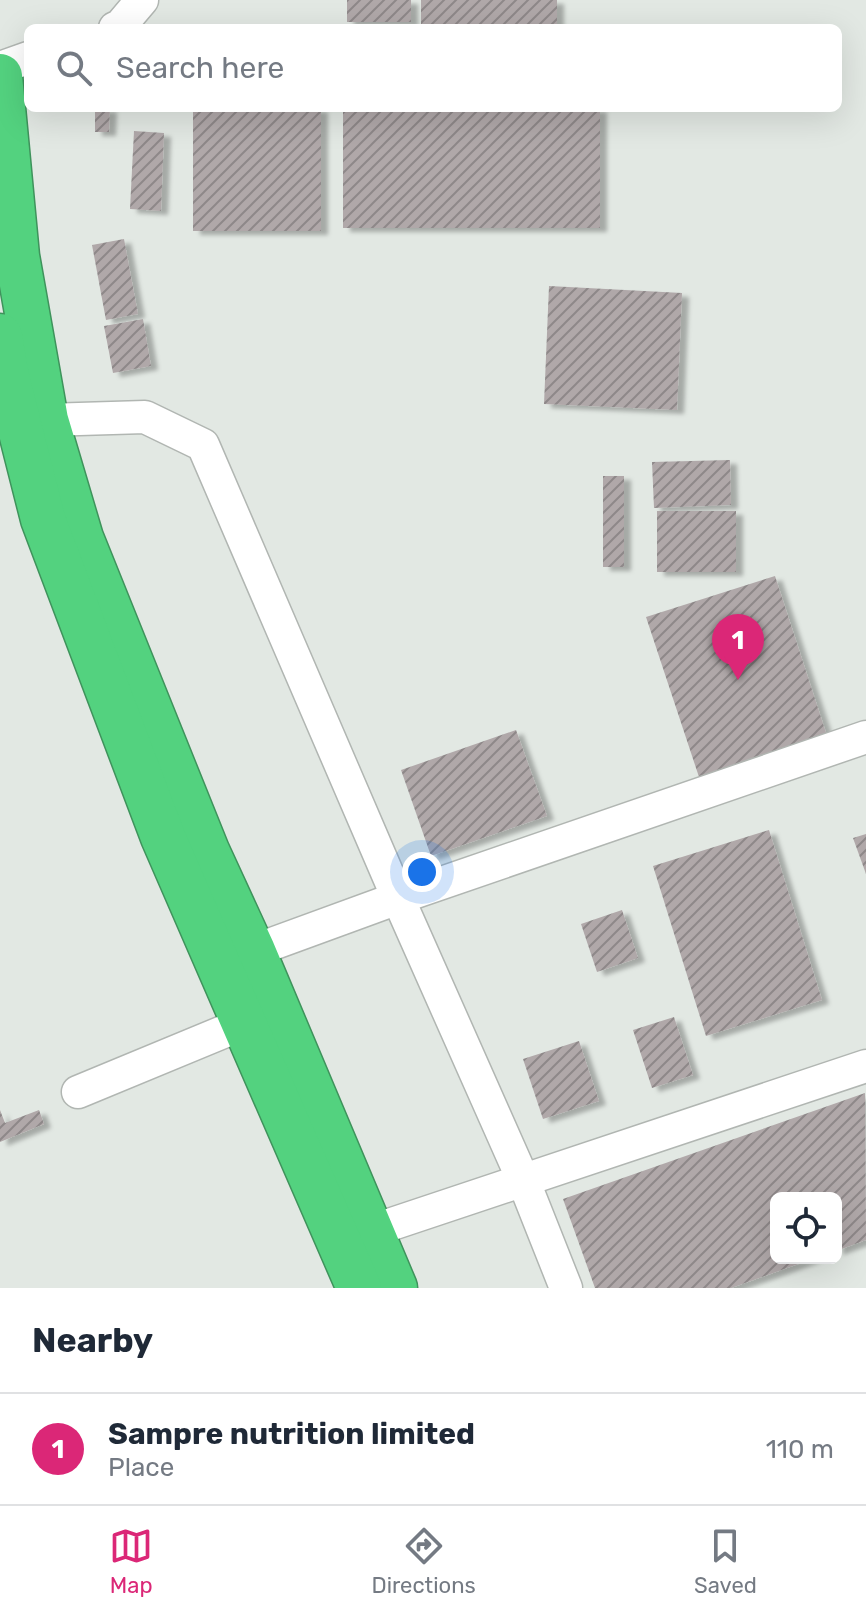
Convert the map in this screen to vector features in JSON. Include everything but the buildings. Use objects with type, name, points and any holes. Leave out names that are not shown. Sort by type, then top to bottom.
[{"type":"highway","points":[[0,76],[17,256],[46,420],[81,538],[207,851],[253,951],[261,1016],[359,1288]]},
{"type":"highway","points":[[0,336],[7,377],[43,519],[163,837],[261,1016],[371,1231],[395,1288]]},
{"type":"street","points":[[122,24],[142,0]]},
{"type":"street","points":[[0,68],[24,59]]},
{"type":"street","points":[[46,420],[145,417],[203,445],[524,1182],[566,1288]]},
{"type":"street","points":[[253,951],[866,737]]},
{"type":"street","points":[[78,1092],[261,1016]]},
{"type":"street","points":[[371,1231],[866,1066]]},
{"type":"place","name":"Sampre nutrition limited","points":[[738,680]]}]
